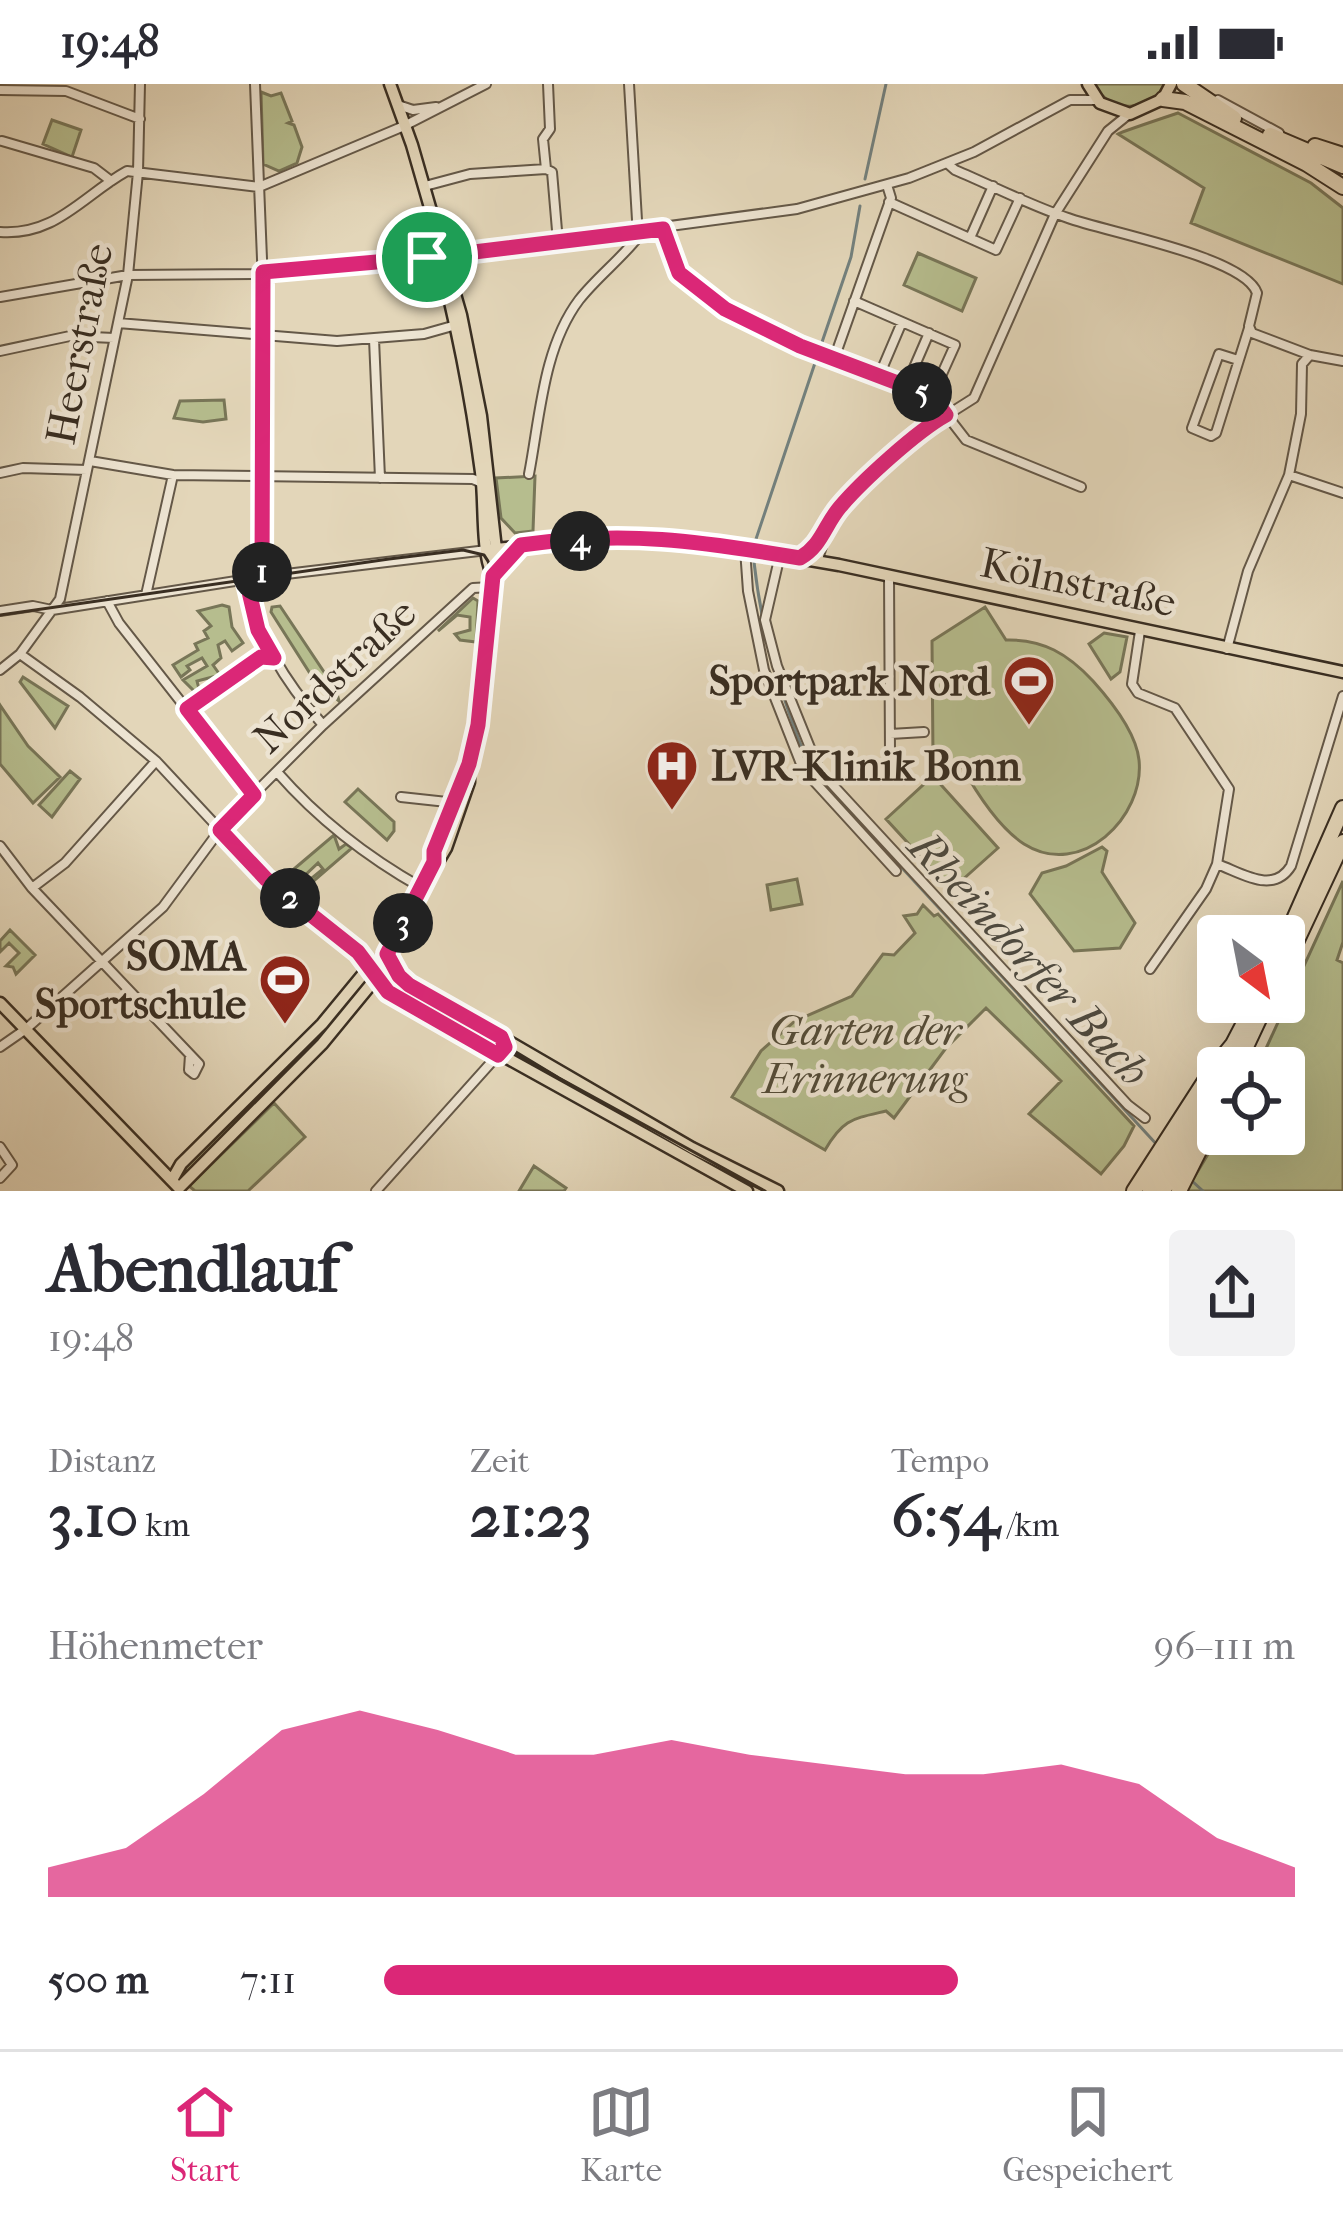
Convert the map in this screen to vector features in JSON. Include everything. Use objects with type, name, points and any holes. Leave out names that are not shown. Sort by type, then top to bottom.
[{"type":"highway","points":[[1188,84],[1258,129],[1343,166]]},
{"type":"highway","points":[[1167,91],[1307,164],[1343,188]]},
{"type":"highway","points":[[1258,129],[1343,155]]},
{"type":"highway","points":[[1307,164],[1343,177]]},
{"type":"highway","points":[[1296,915],[1343,808]]},
{"type":"highway","points":[[1305,923],[1343,842]]},
{"type":"highway","points":[[1232,1047],[1244,1023]]},
{"type":"highway","points":[[1179,1191],[1189,1137],[1212,1070],[1234,1043]]},
{"type":"highway","points":[[1155,1186],[1197,1119]]},
{"type":"highway","points":[[1134,1191],[1155,1186],[1197,1127]]},
{"type":"highway","points":[[1189,1137],[1197,1130]]},
{"type":"main road","points":[[161,1168],[181,1164],[374,970],[446,848],[469,782],[493,581],[478,397],[425,186],[390,84]]},
{"type":"main road","points":[[1084,84],[1099,101],[1130,113],[1167,91]]},
{"type":"main road","points":[[404,126],[405,145],[442,256],[492,543]]},
{"type":"main road","name":"Kölnstraße","points":[[492,543],[655,537],[745,549],[1343,672]]},
{"type":"main road","points":[[492,543],[511,539],[525,544],[493,581]]},
{"type":"main road","points":[[434,862],[434,851],[469,764]]},
{"type":"main road","points":[[387,951],[409,985]]},
{"type":"main road","points":[[374,970],[409,985],[506,1047],[512,1063],[747,1191]]},
{"type":"main road","points":[[374,970],[388,992]]},
{"type":"main road","points":[[178,1186],[271,1097],[364,995],[374,970]]},
{"type":"main road","points":[[364,995],[388,992],[506,1047],[778,1191]]},
{"type":"main road","points":[[0,1003],[178,1186]]},
{"type":"main road","points":[[178,1186],[181,1164]]},
{"type":"street","name":"Heerstraße","points":[[0,670],[20,654],[60,599],[128,275],[139,172],[140,84]]},
{"type":"street","points":[[261,577],[265,334],[255,86],[267,84]]},
{"type":"street","points":[[0,232],[44,227],[127,171],[259,188],[404,126],[486,84]]},
{"type":"street","points":[[546,169],[543,139],[550,129],[548,84]]},
{"type":"street","points":[[529,474],[551,362],[564,324],[592,284],[637,240],[629,84]]},
{"type":"street","points":[[0,298],[128,275],[263,272],[442,256],[778,213],[947,164],[1070,100],[1084,84]]},
{"type":"street","points":[[1188,84],[1286,136]]},
{"type":"street","points":[[0,90],[66,91],[140,119]]},
{"type":"street","points":[[1070,100],[1099,101],[1108,130]]},
{"type":"street","points":[[396,104],[413,110],[443,106]]},
{"type":"street","points":[[818,562],[840,507],[925,429],[974,398],[1055,214],[1108,130],[1130,113]]},
{"type":"street","points":[[2,141],[94,168],[111,181]]},
{"type":"street","points":[[947,164],[1055,214],[1185,251],[1245,276],[1257,293],[1249,326],[1216,433],[1211,436],[1192,428],[1219,354],[1238,360]]},
{"type":"street","points":[[425,186],[470,174],[546,169],[552,172],[558,242]]},
{"type":"street","points":[[829,357],[889,202],[887,185]]},
{"type":"street","points":[[970,238],[993,186]]},
{"type":"street","points":[[889,202],[996,250],[1020,198]]},
{"type":"street","points":[[663,229],[675,266],[692,286],[742,319],[932,396],[967,440],[1081,487]]},
{"type":"street","points":[[854,301],[956,345],[932,396]]},
{"type":"street","points":[[879,376],[902,322]]},
{"type":"street","points":[[118,323],[337,340],[424,334],[456,326]]},
{"type":"street","points":[[1249,326],[1257,336],[1343,361]]},
{"type":"street","points":[[906,386],[929,333]]},
{"type":"street","points":[[0,351],[70,336],[114,338]]},
{"type":"street","points":[[374,339],[380,478]]},
{"type":"street","points":[[1227,649],[1248,571],[1289,475],[1301,414],[1302,364],[1310,355]]},
{"type":"street","points":[[0,472],[88,465],[173,475],[473,479],[482,484]]},
{"type":"street","points":[[146,595],[173,475]]},
{"type":"street","points":[[1289,475],[1343,493]]},
{"type":"street","points":[[800,558],[825,536]]},
{"type":"street","points":[[825,536],[829,555],[838,566]]},
{"type":"street","points":[[470,551],[480,542],[492,543]]},
{"type":"street","name":"Kölnstraße","points":[[0,611],[33,606],[51,613],[246,579],[470,551],[492,543]]},
{"type":"street","points":[[745,549],[764,670],[802,769],[896,871]]},
{"type":"street","points":[[780,555],[765,620],[793,710],[819,770],[1144,1118]]},
{"type":"street","points":[[889,577],[890,752]]},
{"type":"street","points":[[246,579],[258,630],[323,725]]},
{"type":"street","name":"Nordstraße","points":[[0,1047],[163,907],[220,830],[323,725],[462,598],[493,581]]},
{"type":"street","points":[[107,601],[119,623],[254,795]]},
{"type":"street","points":[[1140,631],[1132,684],[1138,693],[1175,707],[1230,796],[1206,890],[1150,970]]},
{"type":"street","points":[[20,654],[156,761],[266,879],[374,970]]},
{"type":"street","points":[[187,709],[261,657],[274,658]]},
{"type":"street","points":[[1216,864],[1269,883],[1286,875],[1343,696]]},
{"type":"street","points":[[890,734],[925,732]]},
{"type":"street","points":[[32,888],[65,862],[156,761]]},
{"type":"street","points":[[277,772],[316,815],[422,888]]},
{"type":"street","points":[[401,796],[453,799]]},
{"type":"street","points":[[0,845],[32,888],[190,1055]]},
{"type":"street","points":[[376,1191],[506,1047]]},
{"type":"street","points":[[487,1067],[512,1063]]},
{"type":"street","points":[[0,1147],[12,1165],[0,1178]]},
{"type":"green space","points":[[1093,84],[1168,84],[1151,100],[1130,106],[1110,101]]},
{"type":"green space","points":[[261,92],[281,93],[292,121],[288,123],[294,125],[302,147],[297,163],[279,171],[263,164]]},
{"type":"green space","points":[[1178,113],[1311,183],[1343,208],[1343,284],[1191,223],[1204,188],[1118,134]]},
{"type":"green space","points":[[52,120],[81,130],[72,157],[43,144]]},
{"type":"green space","points":[[918,253],[976,278],[962,311],[904,285]]},
{"type":"green space","points":[[224,400],[226,419],[174,418],[180,401]]},
{"type":"green space","points":[[535,476],[533,531],[515,533],[501,518],[496,478]]},
{"type":"green space","points":[[473,598],[478,601],[476,642],[460,640],[455,634],[470,630],[470,617],[457,615],[438,631]]},
{"type":"green space","points":[[280,606],[339,701],[311,675],[271,612],[272,607]]},
{"type":"green space","points":[[229,607],[232,627],[243,643],[232,651],[225,641],[218,645],[221,658],[213,665],[220,675],[197,681],[200,693],[188,702],[195,692],[183,680],[207,666],[202,658],[187,666],[190,670],[181,677],[173,665],[208,638],[204,631],[211,626],[198,611]]},
{"type":"green space","name":"Sportpark Nord","points":[[985,607],[1006,640],[1043,645],[1084,671],[1115,707],[1133,739],[1139,760],[1132,802],[1105,837],[1087,848],[1046,853],[1024,844],[997,819],[961,765],[951,768],[933,757],[932,641]]},
{"type":"green space","points":[[1104,633],[1127,637],[1120,672],[1111,679],[1089,644]]},
{"type":"green space","points":[[23,677],[68,706],[55,728],[20,682]]},
{"type":"green space","points":[[0,705],[28,746],[60,777],[33,803],[0,764]]},
{"type":"green space","points":[[70,771],[80,779],[52,817],[39,805]]},
{"type":"green space","points":[[933,776],[998,848],[951,890],[886,819]]},
{"type":"green space","points":[[358,789],[394,822],[387,840],[345,802]]},
{"type":"green space","points":[[334,835],[339,849],[346,844],[352,848],[309,885],[323,869],[318,863],[302,878],[294,869]]},
{"type":"green space","points":[[1102,847],[1107,851],[1102,872],[1135,923],[1120,948],[1074,951],[1030,894],[1042,873]]},
{"type":"green space","points":[[797,879],[802,904],[771,910],[767,885]]},
{"type":"green space","points":[[1343,881],[1343,942],[1337,960],[1343,963],[1343,1191],[1186,1191],[1207,1155],[1305,1155],[1305,1047],[1267,1047],[1278,1023],[1305,1023],[1305,964]]},
{"type":"green space","name":"Garten der Erinnerung","points":[[923,905],[934,916],[938,914],[1134,1126],[1101,1174],[1029,1114],[1061,1081],[986,1008],[946,1048],[894,1118],[886,1111],[849,1122],[825,1150],[732,1097],[761,1051],[795,1021],[852,996],[883,954],[894,955],[915,933],[904,916],[917,914]]},
{"type":"green space","points":[[10,930],[35,955],[16,974],[6,966],[19,953],[9,943],[0,952],[0,941]]},
{"type":"green space","points":[[363,979],[368,984],[340,1020],[188,1174],[179,1173]]},
{"type":"green space","points":[[274,1103],[305,1137],[248,1191],[195,1191],[189,1186]]},
{"type":"green space","points":[[534,1166],[566,1188],[564,1191],[519,1191]]},
{"type":"waterway","name":"Rheindorfer Bach","points":[[865,179],[886,84]]},
{"type":"waterway","name":"Rheindorfer Bach","points":[[820,348],[851,257],[860,206]]},
{"type":"waterway","name":"Rheindorfer Bach","points":[[755,542],[817,357]]},
{"type":"waterway","name":"Rheindorfer Bach","points":[[754,562],[774,667],[810,768],[1159,1147]]},
{"type":"waterway","name":"Rheindorfer Bach","points":[[1191,1180],[1203,1191]]},
{"type":"tram line","points":[[0,615],[389,559],[463,550],[484,555],[492,571],[494,599],[471,754],[446,834],[389,950],[388,975],[559,1078],[765,1191]]},
{"type":"place","name":"Sportpark Nord","points":[[1029,727]]},
{"type":"place","name":"LVR-Klinik Bonn","points":[[672,812]]},
{"type":"place","name":"SOMA Sportschule","points":[[285,1026]]},
{"type":"route","points":[[663,229],[679,273],[725,309],[800,346],[932,396],[946,415],[840,507],[825,536],[800,558],[675,538],[623,536],[521,545],[493,576],[483,693],[469,764],[458,783],[434,862],[387,954],[409,985],[501,1037],[505,1047],[498,1055],[388,992],[358,952],[266,879],[220,830],[254,795],[187,709],[261,657],[274,658],[258,630],[246,579],[262,575],[263,272],[427,257],[663,229]]}]
